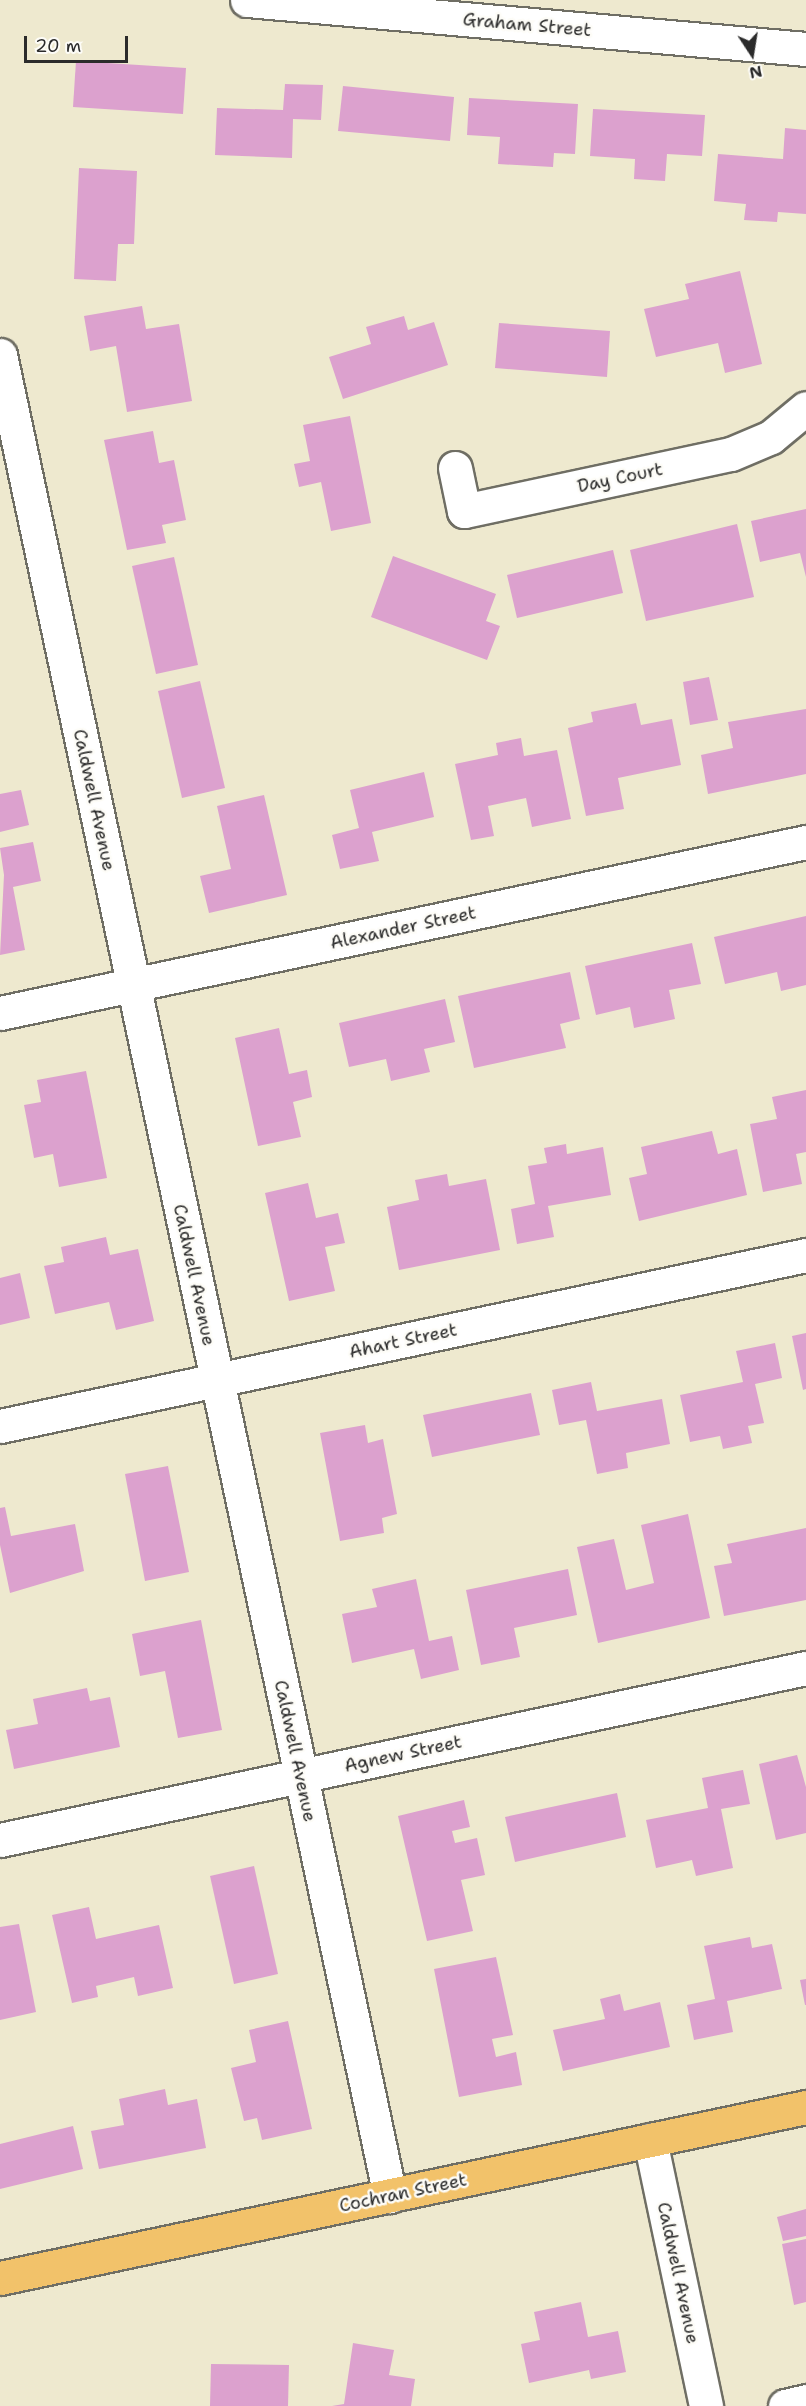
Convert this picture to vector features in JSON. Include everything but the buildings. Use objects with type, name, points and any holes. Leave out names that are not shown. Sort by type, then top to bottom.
[{"type":"main road","name":"Cochran Street","points":[[0,2278],[806,2107]]},
{"type":"street","name":"Graham Street","points":[[247,0],[806,49]]},
{"type":"street","name":"Caldwell Avenue","points":[[2,375],[390,2196]]},
{"type":"street","name":"Day Court","points":[[455,468],[464,511],[731,454],[771,437],[806,408]]},
{"type":"street","name":"Alexander Street","points":[[0,1014],[806,842]]},
{"type":"street","name":"Ahart Street","points":[[0,1426],[806,1255]]},
{"type":"street","name":"Agnew Street","points":[[0,1840],[806,1668]]},
{"type":"street","name":"Caldwell Avenue","points":[[650,2140],[706,2406]]},
{"type":"street","points":[[784,2406],[806,2402]]}]
